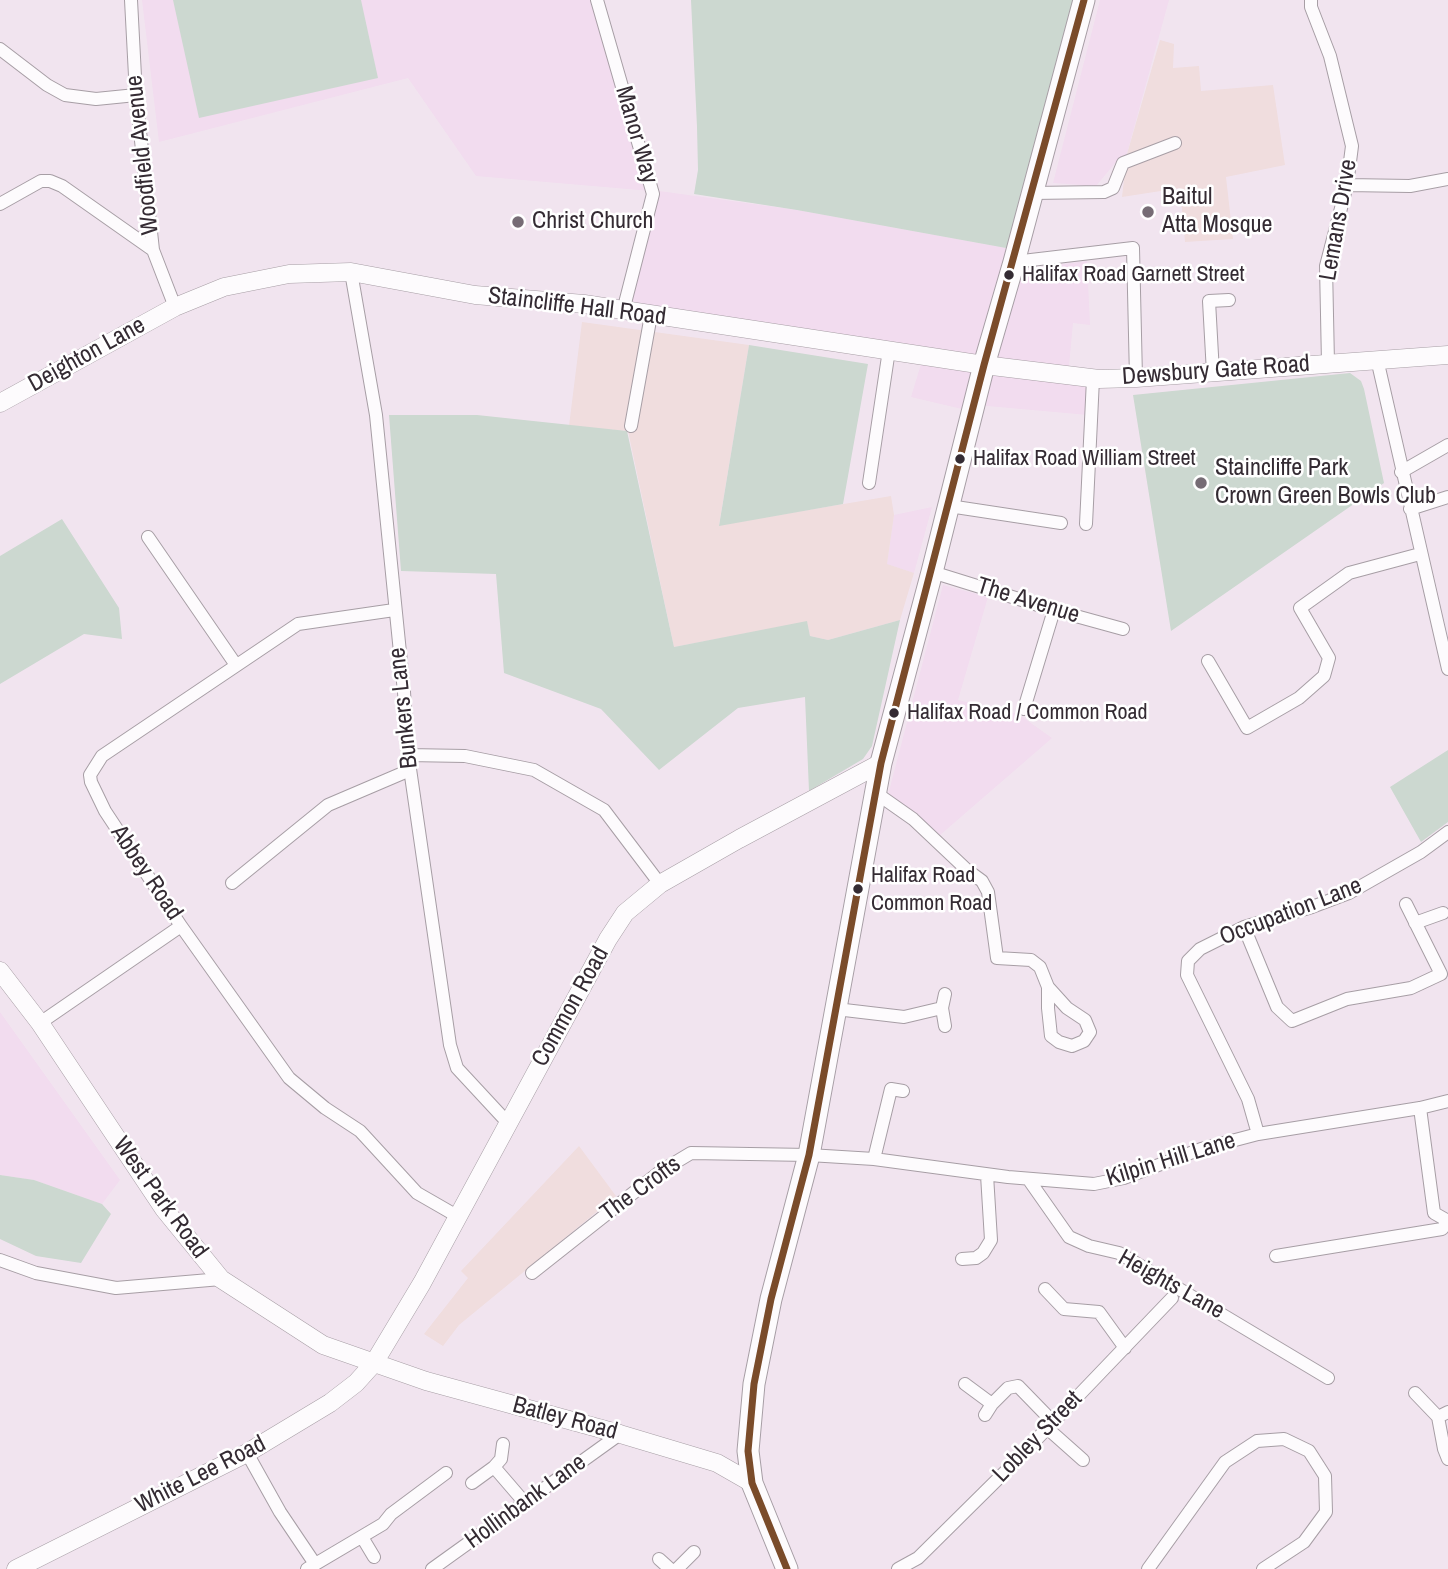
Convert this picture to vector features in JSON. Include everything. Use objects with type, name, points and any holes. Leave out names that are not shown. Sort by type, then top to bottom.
[{"type":"main road","points":[[787,1569],[752,1483],[748,1451],[754,1384],[771,1299],[809,1155],[881,763],[984,365],[1084,0]]},
{"type":"street","name":"Woodfield Avenue","points":[[131,0],[136,95],[153,250],[175,307]]},
{"type":"street","name":"Manor Way","points":[[597,0],[653,194],[623,311]]},
{"type":"street","name":"Lemans Drive","points":[[1311,0],[1311,7],[1330,56],[1352,146],[1347,186],[1326,266],[1328,363]]},
{"type":"street","points":[[0,49],[47,85],[65,95],[96,99],[136,95]]},
{"type":"street","points":[[1032,193],[1104,192],[1113,188],[1123,163],[1175,144]]},
{"type":"street","points":[[1347,186],[1410,186],[1448,179]]},
{"type":"street","points":[[0,204],[41,181],[50,181],[62,186],[153,250]]},
{"type":"street","points":[[1014,262],[1132,248],[1136,378]]},
{"type":"street","name":"Staincliffe Hall Road","points":[[175,307],[224,287],[289,274],[351,272],[475,295],[584,304],[984,365]]},
{"type":"street","name":"Bunkers Lane","points":[[351,272],[376,415],[408,755],[450,1045],[457,1068],[508,1122]]},
{"type":"street","points":[[1213,373],[1209,301],[1229,300]]},
{"type":"street","name":"Deighton Lane","points":[[0,403],[175,307]]},
{"type":"street","points":[[631,426],[651,314]]},
{"type":"street","points":[[869,483],[889,350]]},
{"type":"street","name":"Dewsbury Gate Road","points":[[984,365],[1093,379],[1213,373],[1448,355]]},
{"type":"street","points":[[1377,359],[1448,669]]},
{"type":"street","points":[[1086,524],[1093,379]]},
{"type":"street","points":[[1401,472],[1448,445]]},
{"type":"street","points":[[1410,509],[1448,497]]},
{"type":"street","points":[[949,506],[1060,523]]},
{"type":"street","points":[[148,537],[236,665]]},
{"type":"street","points":[[1208,661],[1247,728],[1299,698],[1324,676],[1329,658],[1300,608],[1349,573],[1420,554]]},
{"type":"street","name":"The Avenue","points":[[932,572],[1054,610],[1124,628]]},
{"type":"street","name":"Abbey Road","points":[[394,610],[298,624],[102,756],[90,775],[90,782],[105,811],[181,926],[289,1078],[325,1108],[360,1130],[417,1193],[457,1216]]},
{"type":"street","points":[[1024,709],[1054,610]]},
{"type":"street","points":[[408,755],[465,756],[534,770],[604,810],[660,884]]},
{"type":"street","name":"Common Road","points":[[374,1363],[422,1283],[607,939],[625,913],[660,884],[750,832],[881,763]]},
{"type":"street","points":[[232,883],[328,805],[410,770]]},
{"type":"street","points":[[876,793],[913,819],[982,881],[988,892],[996,958],[1031,960],[1041,967],[1048,987],[1051,1036],[1072,1046],[1084,1041],[1090,1032],[1085,1020],[1067,1007],[1048,987]]},
{"type":"street","name":"Occupation Lane","points":[[1258,1133],[1248,1099],[1187,975],[1188,961],[1199,949],[1244,927],[1349,893],[1421,852],[1448,832]]},
{"type":"street","points":[[1244,927],[1277,1007],[1292,1021],[1347,999],[1411,988],[1445,973],[1406,904]]},
{"type":"street","points":[[1415,923],[1443,913]]},
{"type":"street","points":[[40,1023],[181,926]]},
{"type":"street","name":"West Park Road","points":[[0,971],[40,1023],[164,1209],[220,1279],[323,1345],[374,1363]]},
{"type":"street","points":[[945,993],[943,1008],[946,1026]]},
{"type":"street","points":[[836,1009],[904,1017],[943,1008]]},
{"type":"street","points":[[874,1159],[891,1088],[904,1091]]},
{"type":"street","name":"Kilpin Hill Lane","points":[[809,1155],[874,1159],[1029,1180],[1094,1184],[1124,1178],[1201,1149],[1258,1133],[1420,1108],[1448,1101]]},
{"type":"street","points":[[1276,1256],[1442,1229],[1448,1222],[1434,1213],[1420,1108]]},
{"type":"street","name":"The Crofts","points":[[532,1273],[661,1171],[691,1153],[809,1155]]},
{"type":"street","points":[[962,1259],[976,1258],[983,1253],[991,1240],[987,1175]]},
{"type":"street","name":"Heights Lane","points":[[1029,1180],[1069,1237],[1089,1246],[1119,1253],[1328,1378]]},
{"type":"street","points":[[0,1260],[36,1273],[116,1288],[220,1279]]},
{"type":"street","points":[[1045,1289],[1064,1308],[1098,1312],[1125,1348]]},
{"type":"street","name":"Lobley Street","points":[[898,1569],[918,1558],[1172,1298]]},
{"type":"street","name":"Batley Road","points":[[374,1363],[426,1381],[620,1433],[717,1463],[752,1483]]},
{"type":"street","name":"White Lee Road","points":[[16,1569],[247,1453],[330,1403],[356,1383],[374,1363]]},
{"type":"street","points":[[965,1384],[988,1410],[1008,1388],[1018,1386],[1083,1460]]},
{"type":"street","points":[[1415,1393],[1443,1415],[1444,1449],[1448,1459]]},
{"type":"street","name":"Hollinbank Lane","points":[[432,1569],[620,1433]]},
{"type":"street","points":[[1148,1569],[1225,1462],[1257,1441],[1284,1439],[1309,1451],[1325,1476],[1326,1512],[1304,1542],[1263,1569]]},
{"type":"street","points":[[471,1483],[501,1459],[503,1444]]},
{"type":"street","points":[[247,1453],[311,1567],[383,1524],[391,1514],[446,1473]]},
{"type":"street","points":[[494,1467],[524,1503]]},
{"type":"street","points":[[362,1537],[374,1557]]},
{"type":"street","points":[[677,1569],[694,1552]]},
{"type":"street","points":[[659,1559],[670,1569]]},
{"type":"shaded area","points":[[142,0],[597,0],[652,190],[797,210],[1017,250],[1008,272],[1087,261],[1090,325],[1073,323],[1069,366],[1088,381],[1088,415],[976,405],[962,409],[911,397],[924,354],[623,311],[651,191],[476,176],[408,78],[159,142]]},
{"type":"shaded area","points":[[173,0],[361,0],[378,78],[199,118]]},
{"type":"shaded area","points":[[691,0],[1084,0],[1017,250],[694,194],[698,170]]},
{"type":"shaded area","points":[[1100,0],[1169,0],[1126,157],[1116,162],[1096,186],[1053,183]]},
{"type":"shaded area","points":[[1160,40],[1174,44],[1173,68],[1199,66],[1201,91],[1273,85],[1285,165],[1226,177],[1233,239],[1185,242],[1180,188],[1122,197],[1127,154]]},
{"type":"shaded area","points":[[582,322],[749,345],[719,525],[891,496],[894,515],[887,564],[914,573],[900,620],[828,640],[810,636],[807,622],[674,647],[628,431],[569,426]]},
{"type":"shaded area","points":[[749,345],[868,364],[843,504],[719,526]]},
{"type":"shaded area","points":[[1350,373],[1361,381],[1364,389],[1384,483],[1171,631],[1133,395]]},
{"type":"shaded area","points":[[389,415],[477,415],[627,431],[674,647],[807,621],[810,636],[828,640],[900,620],[872,746],[863,759],[809,791],[805,697],[738,708],[659,770],[601,709],[504,673],[496,574],[401,571]]},
{"type":"shaded area","points":[[932,507],[914,573],[887,564],[894,515]]},
{"type":"shaded area","points":[[62,519],[119,608],[122,639],[84,634],[0,684],[0,556]]},
{"type":"shaded area","points":[[943,585],[988,597],[958,700],[1018,714],[1052,738],[939,836],[888,795]]},
{"type":"shaded area","points":[[1448,750],[1448,822],[1421,842],[1390,787]]},
{"type":"shaded area","points":[[0,1012],[120,1180],[102,1204],[34,1180],[0,1175]]},
{"type":"shaded area","points":[[579,1146],[616,1196],[459,1325],[443,1346],[424,1334],[468,1278],[461,1271]]},
{"type":"shaded area","points":[[0,1175],[34,1180],[102,1204],[111,1214],[81,1263],[36,1256],[0,1239]]},
{"type":"transit line","points":[[787,1569],[752,1483],[748,1451],[754,1384],[771,1299],[809,1155],[881,763],[984,365],[1084,0]]},
{"type":"place","name":"Baitul Atta Mosque","points":[[1148,212]]},
{"type":"place","name":"Christ Church","points":[[518,222]]},
{"type":"place","name":"Halifax Road Garnett Street","points":[[1009,275]]},
{"type":"place","name":"Halifax Road William Street","points":[[960,459]]},
{"type":"place","name":"Staincliffe Park Crown Green Bowls Club","points":[[1201,483]]},
{"type":"place","name":"Halifax Road / Common Road","points":[[894,713]]},
{"type":"place","name":"Halifax Road Common Road","points":[[858,889]]}]
